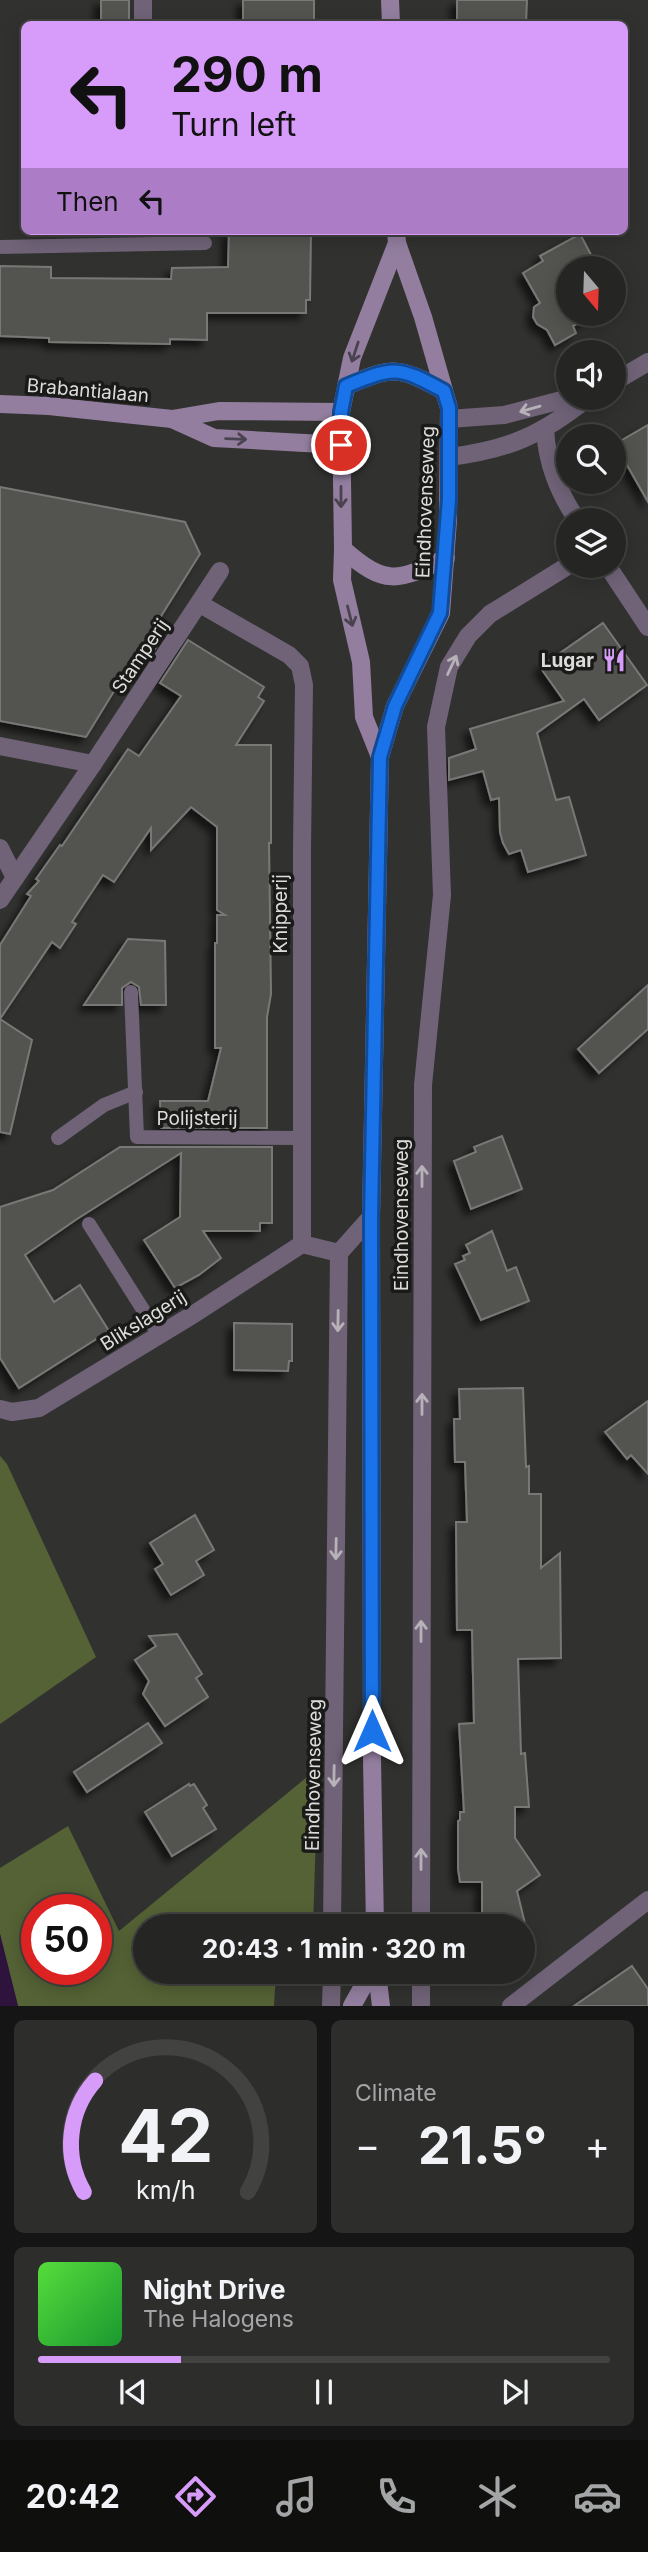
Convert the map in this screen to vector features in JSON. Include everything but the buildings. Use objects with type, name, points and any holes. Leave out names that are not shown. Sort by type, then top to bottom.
[{"type":"main road","points":[[390,0],[391,21]]},
{"type":"main road","name":"Eindhovenseweg","points":[[380,757],[364,716],[361,662],[342,580],[344,548],[341,412],[352,358],[397,237]]},
{"type":"main road","name":"Eindhovenseweg","points":[[375,1914],[371,1217],[380,757],[395,706],[440,613],[446,558],[449,457],[449,408],[397,237]]},
{"type":"main road","points":[[346,386],[395,370],[414,375],[444,391]]},
{"type":"main road","name":"Brabantialaan","points":[[0,404],[49,406],[172,419],[219,411],[341,412]]},
{"type":"main road","name":"Brabantialaan","points":[[172,419],[214,438],[341,445]]},
{"type":"main road","points":[[344,548],[366,569],[381,576],[400,577],[446,558]]},
{"type":"main road","points":[[352,2006],[364,1984]]},
{"type":"main road","points":[[378,1984],[381,2006]]},
{"type":"street","points":[[143,0],[143,21]]},
{"type":"street","points":[[626,375],[648,362]]},
{"type":"street","points":[[449,419],[504,415],[556,401]]},
{"type":"street","points":[[449,457],[487,452],[545,429],[571,410]]},
{"type":"street","points":[[545,429],[546,450],[561,495],[569,508]]},
{"type":"street","name":"Stamperij","points":[[0,900],[220,571]]},
{"type":"street","name":"Eindhovenseweg","points":[[421,1914],[423,1085],[442,895],[436,727],[449,667],[468,636],[490,614],[556,573]]},
{"type":"street","points":[[616,578],[648,627]]},
{"type":"street","name":"Knipperij","points":[[200,604],[289,655],[300,666],[304,685],[302,1244]]},
{"type":"street","points":[[0,746],[93,764]]},
{"type":"street","points":[[0,848],[15,878]]},
{"type":"street","name":"Eindhovenseweg","points":[[332,1914],[339,1253],[371,1217]]},
{"type":"street","points":[[302,1244],[339,1253]]},
{"type":"street","name":"Blikslagerij","points":[[0,1409],[12,1412],[39,1408],[302,1244]]},
{"type":"street","points":[[511,2006],[648,1900]]},
{"type":"street","points":[[331,2006],[332,1984]]},
{"type":"street","points":[[421,1984],[421,2006]]},
{"type":"lane","points":[[0,247],[205,243]]},
{"type":"lane","name":"Polijsterij","points":[[131,992],[138,1137],[301,1138]]},
{"type":"lane","name":"Polijsterij","points":[[58,1138],[104,1105],[136,1092]]},
{"type":"lane","points":[[89,1224],[159,1335]]},
{"type":"green space","points":[[0,1456],[7,1464],[96,1657],[0,1724]]},
{"type":"green space","points":[[318,1768],[313,1914],[140,1914]]},
{"type":"green space","points":[[68,1826],[101,1894],[21,1894],[21,1985],[112,1985],[112,1917],[119,1931],[133,1920],[133,1984],[275,1984],[274,2006],[18,2006],[0,1934],[0,1868]]},
{"type":"shaded area","points":[[0,1934],[18,2006],[0,2006]]},
{"type":"place","name":"Lugar","points":[[614,660]]},
{"type":"route","points":[[341,445],[341,412],[346,386],[395,370],[414,375],[444,391],[449,408],[449,499],[440,613],[395,706],[380,757],[371,1217],[372,1731]]}]
